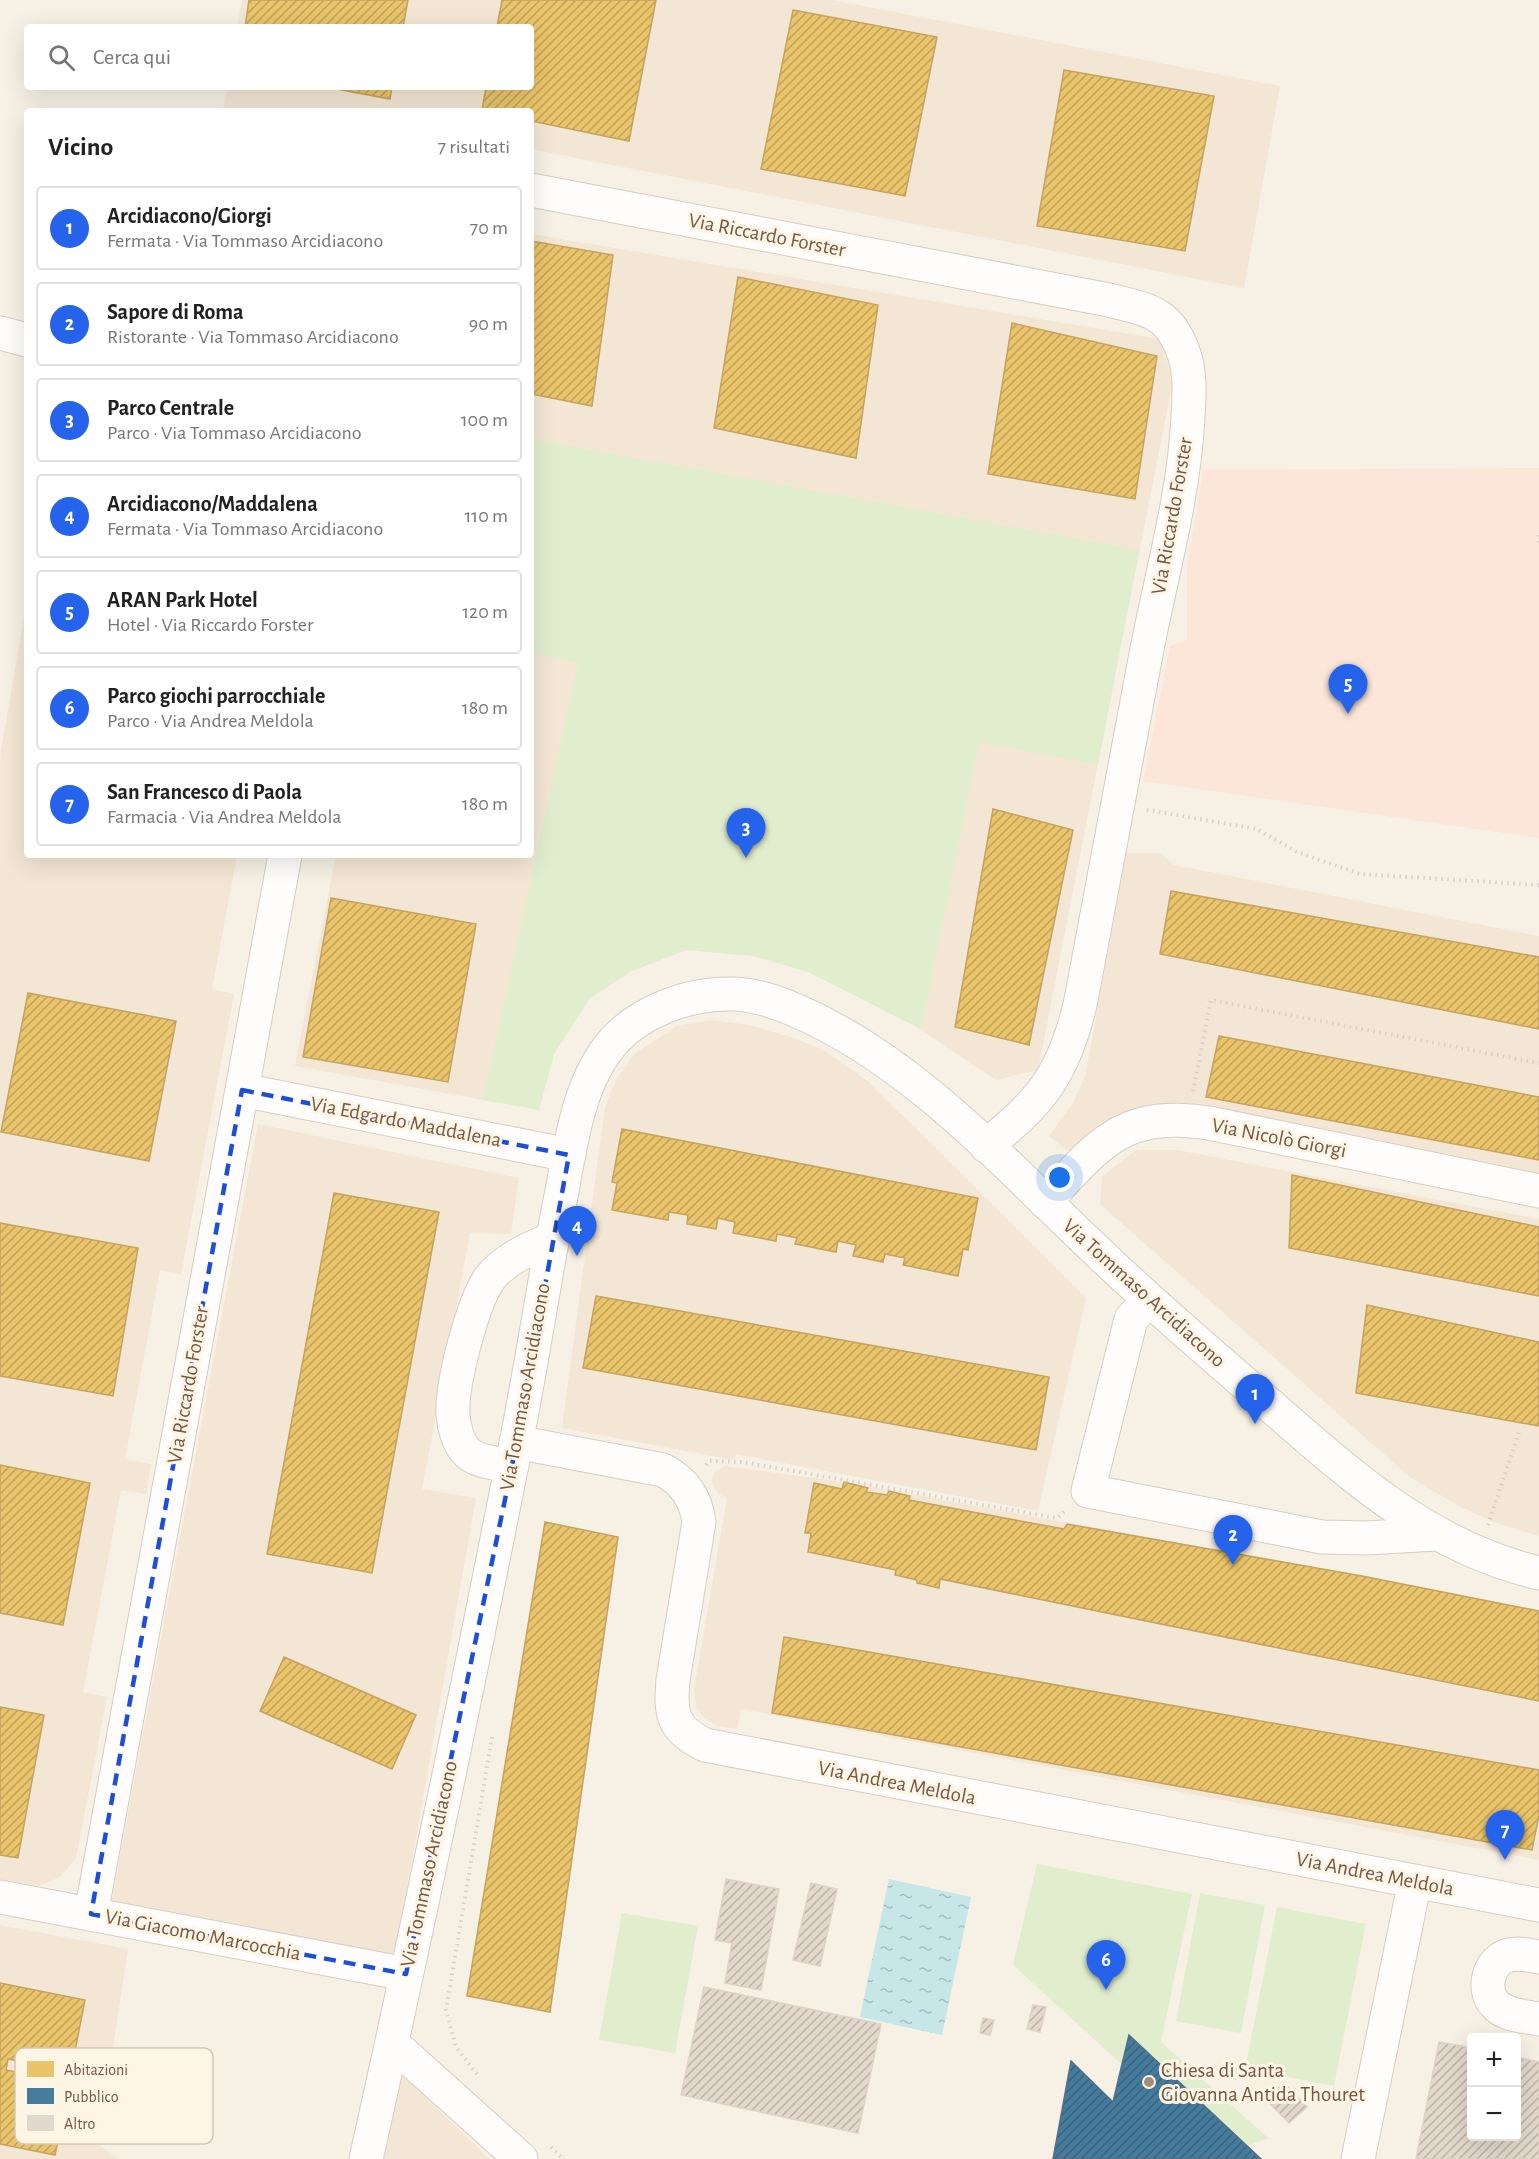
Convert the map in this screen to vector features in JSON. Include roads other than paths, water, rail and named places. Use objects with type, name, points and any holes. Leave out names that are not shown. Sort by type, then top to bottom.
[{"type":"street","name":"Via Riccardo Forster","points":[[534,191],[1109,300],[1145,309],[1166,320],[1179,342],[1188,370],[1184,466],[1147,648],[1080,1005],[1068,1048],[1053,1078],[1034,1104],[986,1146]]},
{"type":"street","points":[[0,333],[24,339]]},
{"type":"street","name":"Via Riccardo Forster","points":[[91,1914],[284,858]]},
{"type":"street","name":"Via Tommaso Arcidiacono","points":[[366,2159],[514,1454],[569,1155],[587,1088],[600,1062],[615,1040],[636,1023],[660,1010],[692,998],[725,993],[753,996],[805,1015],[858,1044],[932,1098],[986,1146],[1149,1301],[1327,1455],[1390,1504],[1436,1534],[1479,1554],[1539,1573]]},
{"type":"street","name":"Via Edgardo Maddalena","points":[[242,1090],[569,1155]]},
{"type":"street","name":"Via Nicolò Giorgi","points":[[1045,1202],[1089,1154],[1113,1136],[1132,1127],[1149,1123],[1187,1121],[1539,1191]]},
{"type":"street","name":"Via Andrea Meldola","points":[[552,1239],[514,1257],[498,1269],[484,1287],[466,1342],[455,1393],[454,1420],[457,1432],[464,1448],[478,1459],[514,1454],[663,1470],[677,1478],[687,1489],[696,1507],[699,1522],[671,1705],[677,1722],[694,1740],[718,1749],[1539,1905]]},
{"type":"street","points":[[1149,1301],[1131,1319],[1089,1491],[1322,1537],[1367,1538],[1436,1534]]},
{"type":"street","points":[[1358,2159],[1416,1881]]},
{"type":"street","name":"Via Giacomo Marcocchia","points":[[0,1897],[406,1974]]},
{"type":"street","points":[[1539,1957],[1519,1954],[1502,1958],[1492,1970],[1488,1989],[1495,2004],[1507,2013],[1539,2019]]},
{"type":"street","points":[[392,2043],[533,2150]]},
{"type":"water","points":[[889,1879],[971,1897],[942,2035],[860,2017]]},
{"type":"place","name":"ARAN Park Hotel","points":[[1348,714]]},
{"type":"place","name":"Parco Centrale","points":[[746,858]]},
{"type":"place","name":"Arcidiacono/Maddalena","points":[[577,1256]]},
{"type":"place","name":"Arcidiacono/Giorgi","points":[[1255,1424]]},
{"type":"place","name":"Sapore di Roma","points":[[1233,1565]]},
{"type":"place","name":"San Francesco di Paola","points":[[1505,1860]]},
{"type":"place","name":"Parco giochi parrocchiale","points":[[1106,1990]]},
{"type":"place","name":"Chiesa di Santa Giovanna Antida Thouret","points":[[1149,2082]]}]
